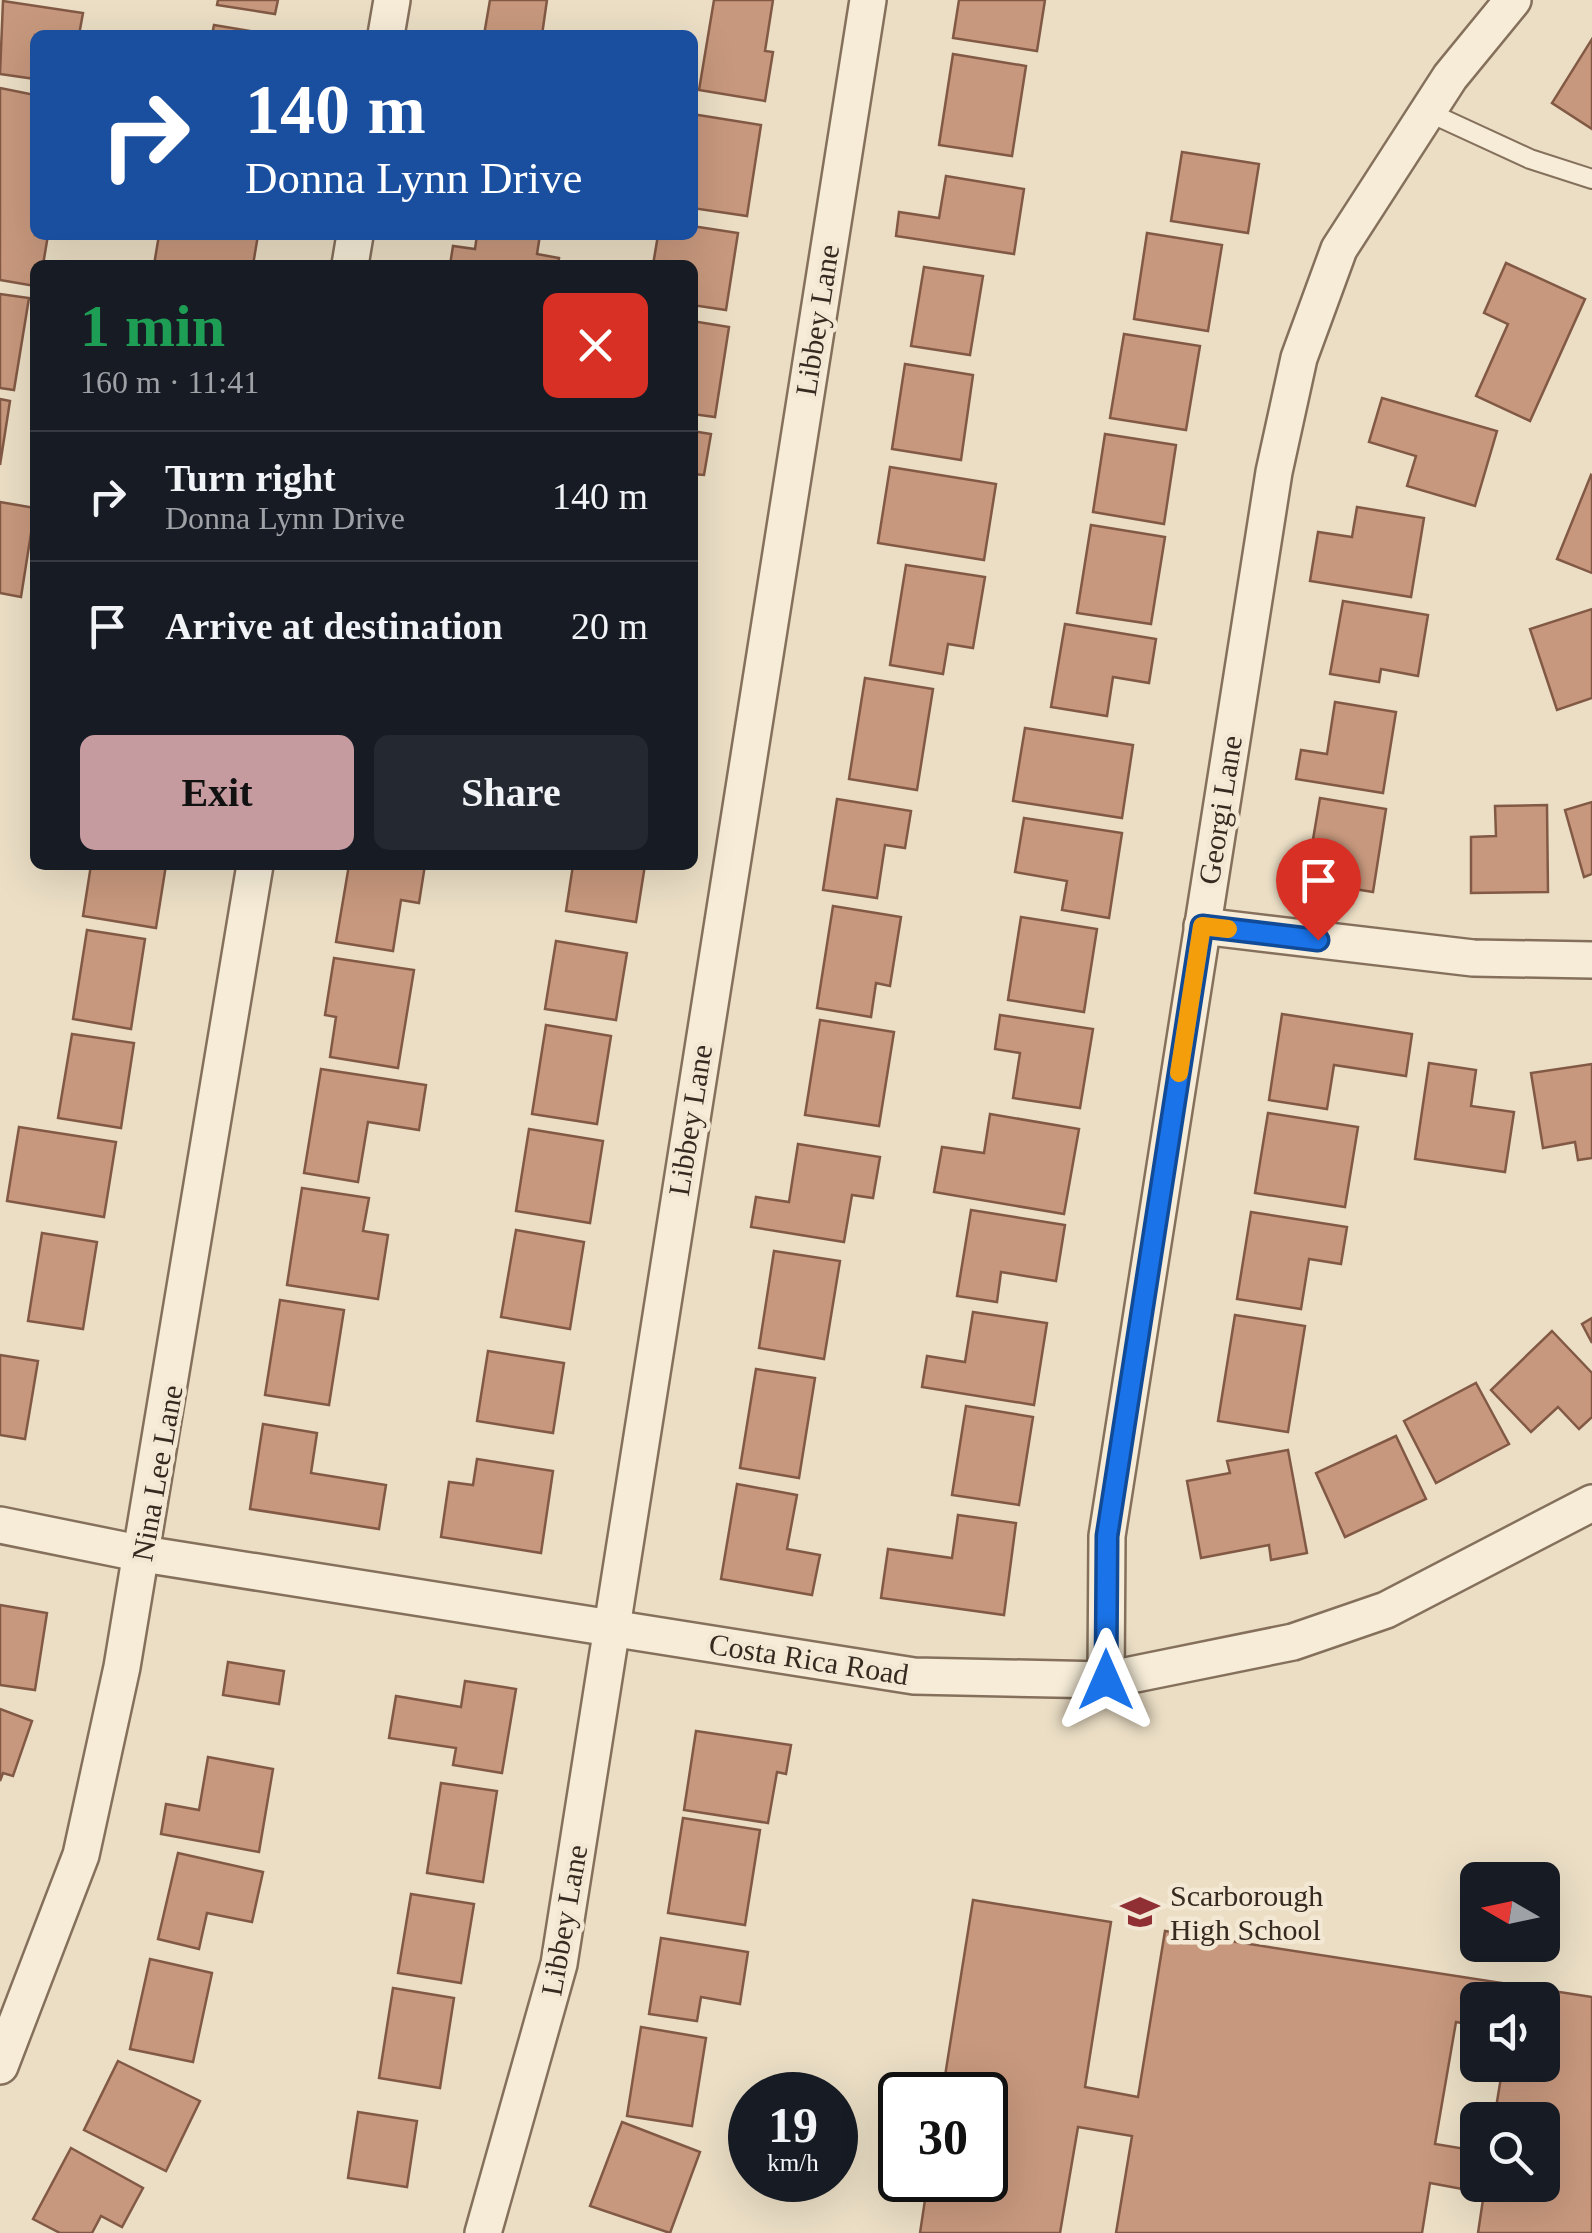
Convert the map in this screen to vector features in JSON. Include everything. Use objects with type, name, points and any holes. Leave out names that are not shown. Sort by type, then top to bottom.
[{"type":"street","points":[[387,30],[392,0]]},
{"type":"street","name":"Libbey Lane","points":[[482,2233],[559,1964],[868,0]]},
{"type":"street","name":"Georgi Lane","points":[[1106,1680],[1107,1536],[1274,472],[1299,358],[1340,249],[1428,112],[1512,0]]},
{"type":"street","name":"Nina Lee Lane","points":[[0,2066],[81,1856],[144,1554],[254,870]]},
{"type":"street","points":[[1202,926],[1473,958],[1592,960]]},
{"type":"street","name":"Costa Rica Road","points":[[0,1525],[144,1554],[914,1676],[1106,1680],[1277,1646],[1386,1610],[1592,1503]]},
{"type":"lane","points":[[1428,112],[1530,159],[1592,179]]},
{"type":"building","points":[[218,0],[278,0],[275,14],[217,5]]},
{"type":"building","points":[[490,0],[547,0],[543,30],[485,30]]},
{"type":"building","points":[[714,0],[773,0],[765,51],[773,52],[765,101],[699,90]]},
{"type":"building","points":[[959,0],[1045,0],[1037,51],[953,38]]},
{"type":"building","points":[[3,1],[83,13],[80,30],[30,30],[30,78],[0,74]]},
{"type":"building","points":[[214,25],[244,30],[213,30]]},
{"type":"building","points":[[1592,39],[1592,129],[1552,103]]},
{"type":"building","points":[[953,54],[1026,66],[1012,156],[939,145]]},
{"type":"building","points":[[0,88],[30,94],[30,240],[47,240],[44,260],[30,260],[30,285],[0,280]]},
{"type":"building","points":[[698,115],[761,125],[747,216],[698,209]]},
{"type":"building","points":[[1182,152],[1259,164],[1248,233],[1171,221]]},
{"type":"building","points":[[946,176],[1024,189],[1014,254],[896,236],[899,212],[939,218]]},
{"type":"building","points":[[698,227],[738,233],[726,310],[698,306],[698,260],[654,260],[657,240],[698,240]]},
{"type":"building","points":[[1147,233],[1222,245],[1208,331],[1134,319]]},
{"type":"building","points":[[158,240],[257,240],[254,260],[155,260]]},
{"type":"building","points":[[476,240],[539,240],[537,254],[559,258],[451,260],[453,246],[475,249]]},
{"type":"building","points":[[1506,263],[1585,299],[1530,421],[1476,396],[1508,324],[1484,313]]},
{"type":"building","points":[[924,267],[983,276],[970,355],[911,346]]},
{"type":"building","points":[[0,294],[29,298],[14,390],[0,388]]},
{"type":"building","points":[[698,322],[729,327],[715,417],[698,415]]},
{"type":"building","points":[[1124,334],[1200,346],[1186,430],[1110,418]]},
{"type":"building","points":[[905,364],[973,375],[961,460],[892,449]]},
{"type":"building","points":[[1382,398],[1497,431],[1475,506],[1407,486],[1416,456],[1369,442]]},
{"type":"building","points":[[0,399],[10,401],[0,465]]},
{"type":"building","points":[[698,432],[711,434],[704,475],[698,474]]},
{"type":"building","points":[[1105,434],[1176,445],[1164,524],[1093,512]]},
{"type":"building","points":[[890,467],[996,484],[984,560],[878,543]]},
{"type":"building","points":[[1592,476],[1592,573],[1557,559]]},
{"type":"building","points":[[0,502],[30,507],[30,540],[21,597],[0,593]]},
{"type":"building","points":[[1357,507],[1424,518],[1411,597],[1310,581],[1318,532],[1352,537]]},
{"type":"building","points":[[1091,525],[1165,537],[1151,624],[1077,613]]},
{"type":"building","points":[[906,565],[985,577],[973,648],[948,644],[943,674],[890,665]]},
{"type":"building","points":[[1343,601],[1428,615],[1418,676],[1381,669],[1379,682],[1330,674]]},
{"type":"building","points":[[1592,609],[1592,698],[1557,710],[1530,629]]},
{"type":"building","points":[[1065,624],[1156,639],[1149,683],[1113,677],[1107,716],[1051,707]]},
{"type":"building","points":[[865,678],[933,689],[917,790],[849,779]]},
{"type":"building","points":[[1335,702],[1396,712],[1383,793],[1296,779],[1301,750],[1327,754]]},
{"type":"building","points":[[1025,728],[1133,745],[1122,818],[1013,801]]},
{"type":"building","points":[[1320,798],[1386,809],[1373,892],[1306,881]]},
{"type":"building","points":[[837,799],[911,811],[905,848],[885,845],[877,898],[823,890]]},
{"type":"building","points":[[1592,802],[1592,874],[1584,877],[1565,810]]},
{"type":"building","points":[[1547,805],[1548,892],[1471,893],[1471,837],[1496,836],[1495,806]]},
{"type":"building","points":[[1024,818],[1122,833],[1109,918],[1062,910],[1067,881],[1015,872]]},
{"type":"building","points":[[90,870],[165,870],[156,928],[83,916]]},
{"type":"building","points":[[348,870],[424,870],[419,903],[401,900],[393,951],[336,942]]},
{"type":"building","points":[[572,870],[644,870],[636,922],[566,911]]},
{"type":"building","points":[[833,906],[901,917],[890,986],[876,983],[871,1017],[817,1008]]},
{"type":"building","points":[[1021,917],[1097,929],[1084,1012],[1008,1000]]},
{"type":"building","points":[[87,930],[145,939],[131,1029],[73,1019]]},
{"type":"building","points":[[556,941],[627,953],[616,1020],[545,1009]]},
{"type":"building","points":[[334,958],[414,970],[398,1068],[330,1057],[336,1017],[325,1015]]},
{"type":"building","points":[[1282,1014],[1412,1034],[1406,1076],[1334,1065],[1327,1109],[1269,1100]]},
{"type":"building","points":[[1000,1015],[1093,1029],[1080,1108],[1013,1098],[1020,1053],[995,1049]]},
{"type":"building","points":[[820,1020],[894,1032],[879,1126],[805,1115]]},
{"type":"building","points":[[546,1025],[611,1036],[597,1124],[532,1114]]},
{"type":"building","points":[[72,1034],[134,1043],[121,1128],[58,1118]]},
{"type":"building","points":[[1429,1063],[1476,1070],[1471,1106],[1514,1112],[1505,1172],[1415,1159]]},
{"type":"building","points":[[1592,1064],[1592,1158],[1578,1160],[1575,1142],[1543,1148],[1531,1073]]},
{"type":"building","points":[[321,1069],[426,1085],[419,1130],[368,1122],[358,1182],[304,1173]]},
{"type":"building","points":[[1268,1113],[1358,1127],[1345,1207],[1255,1193]]},
{"type":"building","points":[[990,1114],[1079,1129],[1064,1214],[934,1192],[942,1147],[984,1153]]},
{"type":"building","points":[[19,1127],[116,1142],[104,1217],[7,1201]]},
{"type":"building","points":[[529,1129],[603,1141],[590,1223],[516,1211]]},
{"type":"building","points":[[798,1144],[880,1157],[873,1198],[852,1195],[844,1242],[751,1227],[756,1197],[789,1202]]},
{"type":"building","points":[[302,1188],[369,1198],[363,1231],[388,1235],[378,1299],[287,1285]]},
{"type":"building","points":[[971,1210],[1065,1225],[1056,1281],[1001,1272],[997,1302],[957,1296]]},
{"type":"building","points":[[1251,1212],[1347,1227],[1341,1264],[1309,1259],[1301,1309],[1237,1299]]},
{"type":"building","points":[[516,1230],[584,1242],[570,1329],[501,1317]]},
{"type":"building","points":[[42,1233],[97,1242],[83,1329],[28,1321]]},
{"type":"building","points":[[774,1251],[840,1261],[824,1359],[759,1348]]},
{"type":"building","points":[[280,1300],[344,1310],[329,1405],[265,1395]]},
{"type":"building","points":[[973,1312],[1047,1323],[1034,1405],[922,1387],[927,1356],[965,1362]]},
{"type":"building","points":[[1235,1315],[1305,1326],[1288,1432],[1218,1421]]},
{"type":"building","points":[[1592,1318],[1592,1343],[1582,1324]]},
{"type":"building","points":[[1552,1331],[1592,1373],[1592,1417],[1579,1429],[1558,1407],[1531,1432],[1491,1390]]},
{"type":"building","points":[[488,1351],[564,1363],[553,1433],[477,1421]]},
{"type":"building","points":[[0,1355],[38,1361],[25,1439],[0,1435]]},
{"type":"building","points":[[756,1369],[815,1378],[799,1478],[740,1468]]},
{"type":"building","points":[[1476,1383],[1509,1444],[1436,1483],[1404,1421]]},
{"type":"building","points":[[966,1406],[1033,1417],[1019,1505],[952,1495]]},
{"type":"building","points":[[263,1424],[317,1433],[311,1473],[386,1485],[379,1529],[250,1509]]},
{"type":"building","points":[[1396,1436],[1426,1499],[1345,1537],[1316,1473]]},
{"type":"building","points":[[1288,1450],[1307,1553],[1271,1560],[1269,1545],[1201,1558],[1187,1481],[1230,1473],[1227,1461]]},
{"type":"building","points":[[477,1459],[553,1471],[541,1553],[441,1537],[449,1482],[473,1485]]},
{"type":"building","points":[[737,1484],[797,1495],[787,1549],[820,1555],[812,1595],[721,1579]]},
{"type":"building","points":[[958,1515],[1016,1523],[1004,1615],[881,1598],[888,1549],[952,1558]]},
{"type":"building","points":[[0,1605],[47,1613],[35,1690],[0,1685]]},
{"type":"building","points":[[228,1662],[284,1671],[279,1704],[223,1695]]},
{"type":"building","points":[[465,1681],[516,1689],[502,1773],[453,1765],[456,1748],[389,1738],[396,1696],[461,1707]]},
{"type":"building","points":[[0,1709],[32,1721],[13,1776],[3,1773],[0,1781]]},
{"type":"building","points":[[696,1731],[791,1745],[786,1774],[777,1772],[768,1823],[684,1810]]},
{"type":"building","points":[[208,1757],[273,1769],[259,1852],[161,1834],[166,1804],[199,1810]]},
{"type":"building","points":[[441,1783],[497,1791],[483,1882],[427,1873]]},
{"type":"building","points":[[683,1818],[760,1830],[745,1925],[668,1913]]},
{"type":"building","points":[[178,1853],[263,1872],[252,1922],[207,1913],[199,1949],[158,1939]]},
{"type":"building","points":[[411,1894],[474,1904],[461,1983],[398,1973]]},
{"type":"building","points":[[973,1900],[1111,1922],[1085,2087],[1138,2097],[1165,1931],[1495,1982],[1460,1982],[1460,2023],[1456,2022],[1435,2144],[1460,2148],[1460,2189],[1430,2183],[1422,2233],[1116,2233],[1132,2136],[1078,2127],[1060,2233],[920,2233],[925,2202],[1008,2202],[1008,2072],[946,2072]]},
{"type":"building","points":[[661,1938],[748,1952],[740,2004],[701,1997],[697,2021],[649,2014]]},
{"type":"building","points":[[150,1959],[212,1973],[193,2062],[130,2049]]},
{"type":"building","points":[[393,1988],[454,1998],[440,2088],[379,2078]]},
{"type":"building","points":[[1560,1992],[1592,1997],[1592,2233],[1478,2233],[1483,2202],[1560,2202],[1560,2102],[1497,2102],[1500,2082],[1560,2082]]},
{"type":"building","points":[[641,2027],[706,2038],[692,2126],[627,2116]]},
{"type":"building","points":[[118,2061],[200,2101],[166,2171],[84,2130]]},
{"type":"building","points":[[358,2112],[417,2121],[407,2187],[348,2178]]},
{"type":"building","points":[[622,2122],[700,2152],[670,2233],[590,2206]]},
{"type":"building","points":[[71,2148],[143,2188],[122,2227],[101,2216],[92,2233],[60,2233],[33,2219]]},
{"type":"slow traffic","points":[[1179,1073],[1202,926],[1228,929]]},
{"type":"place","name":"Scarborough High School","points":[[1140,1912]]},
{"type":"route","points":[[1106,1680],[1107,1536],[1202,926],[1318,940]]}]
